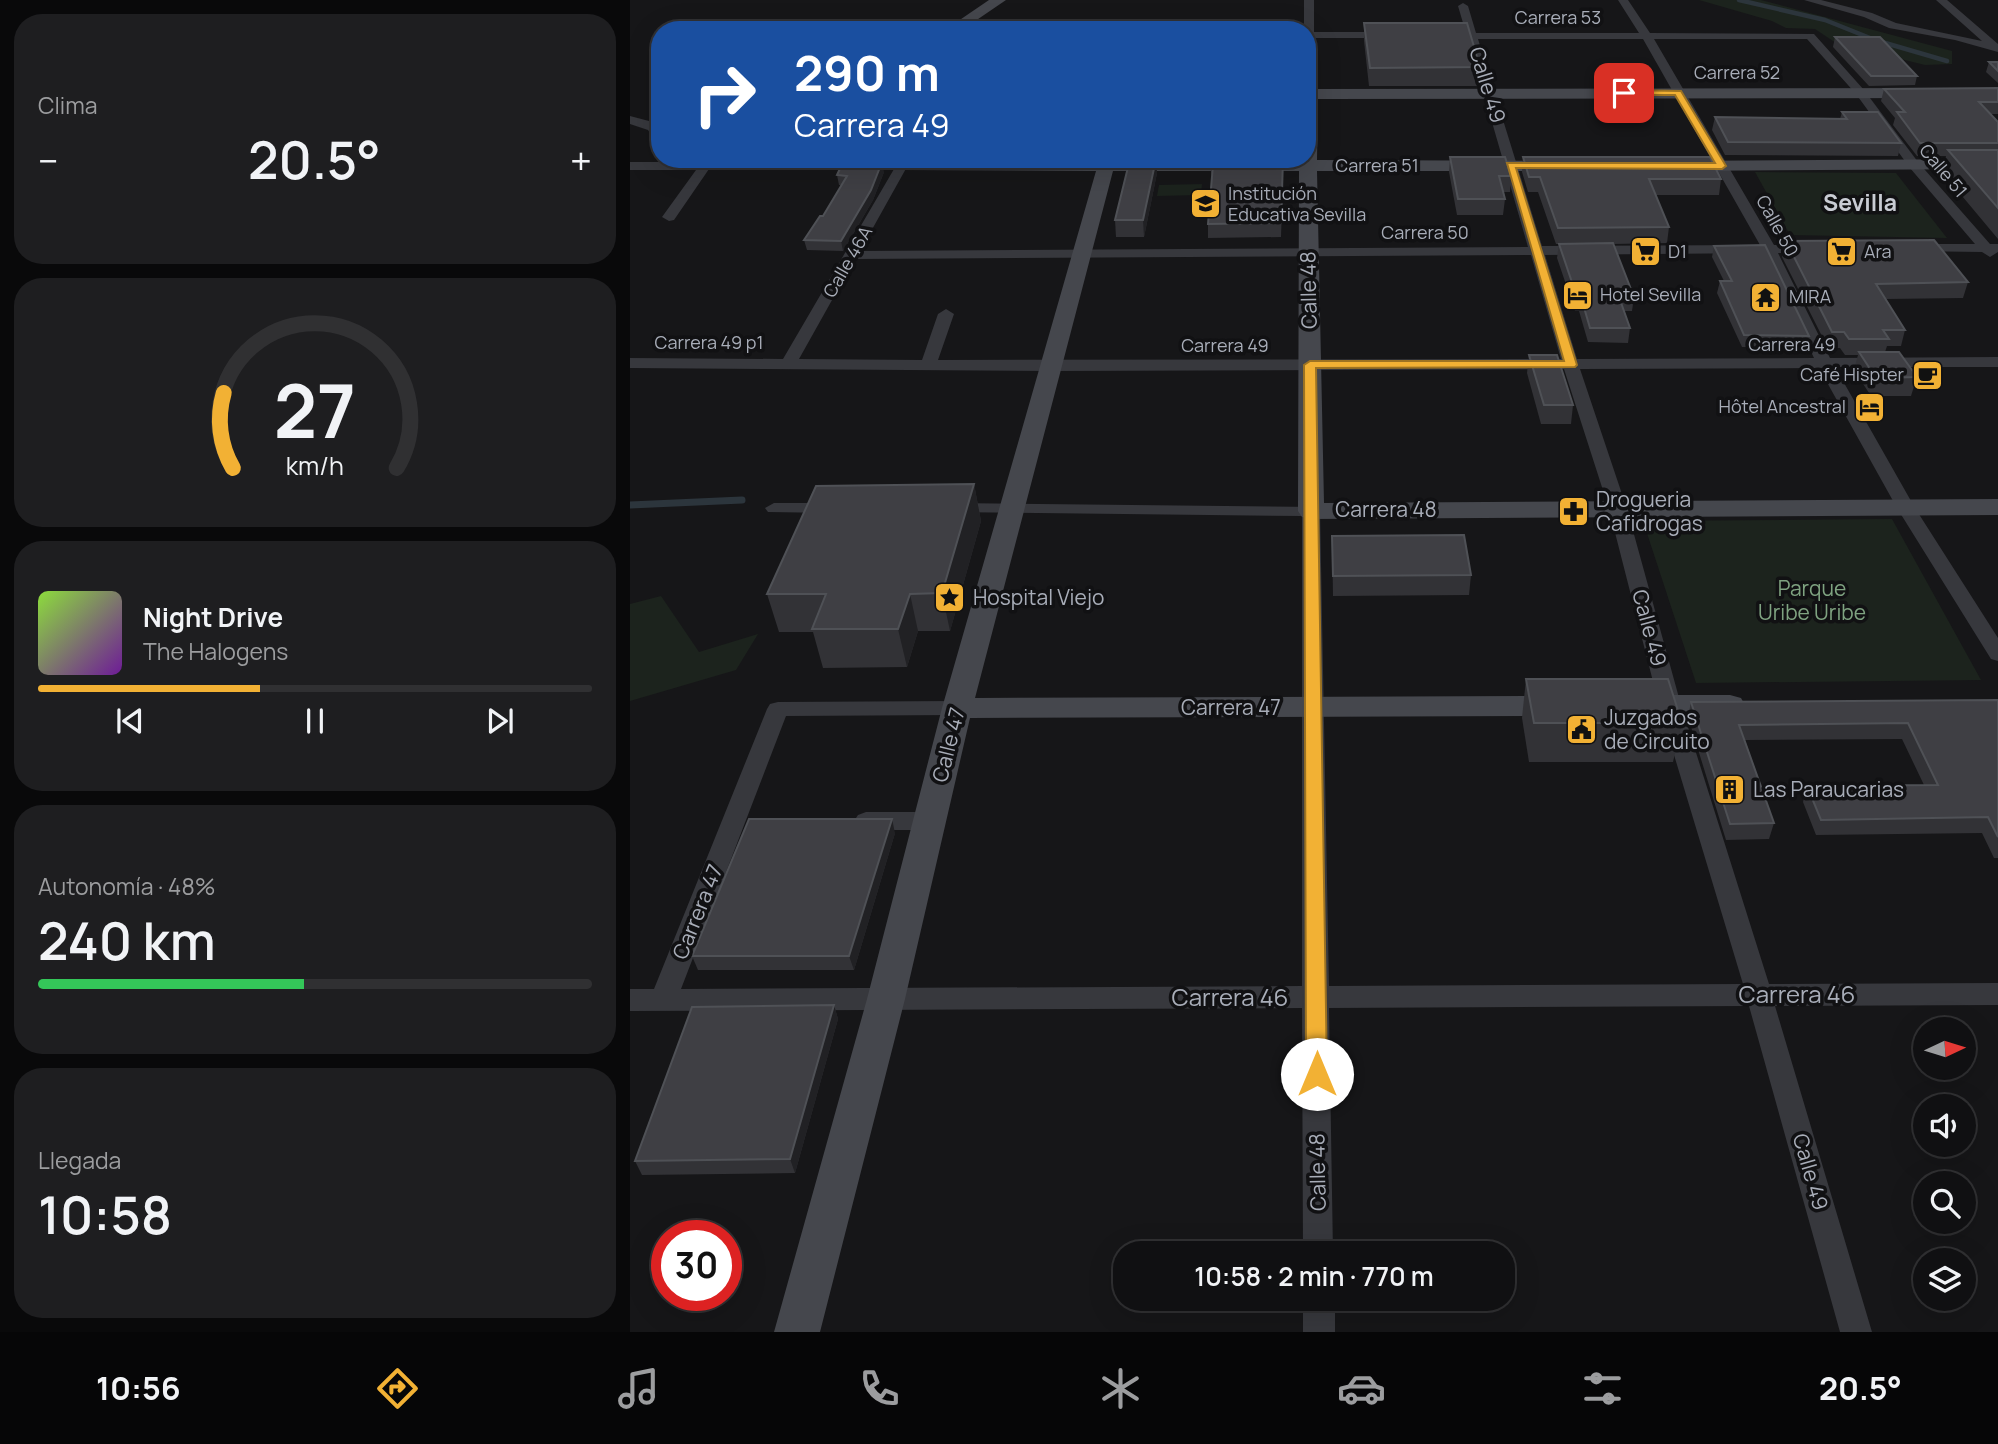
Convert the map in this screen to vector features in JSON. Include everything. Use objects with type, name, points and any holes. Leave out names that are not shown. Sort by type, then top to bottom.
[{"type":"main road","points":[[966,21],[999,0]]},
{"type":"main road","name":"Carrera 52","points":[[1316,94],[1998,93]]},
{"type":"main road","points":[[1656,166],[1998,164]]},
{"type":"main road","name":"Carrera 51","points":[[1316,166],[1577,166]]},
{"type":"main road","name":"Calle 47","points":[[797,1332],[886,999],[957,708],[1105,168]]},
{"type":"main road","name":"Calle 48","points":[[1308,168],[1311,510]]},
{"type":"main road","name":"Carrera 48","points":[[1311,510],[1998,507]]},
{"type":"main road","name":"Carrera 47","points":[[957,708],[1765,704]]},
{"type":"street","name":"Calle 48","points":[[1309,0],[1309,21]]},
{"type":"street","name":"Calle 50","points":[[1623,0],[1646,34],[1769,249],[1825,364],[1906,508],[1998,654]]},
{"type":"street","points":[[1809,0],[1868,15],[1893,26],[1956,37],[1998,49]]},
{"type":"street","points":[[1941,0],[1998,49]]},
{"type":"street","name":"Calle 49","points":[[1463,6],[1571,365],[1618,509],[1670,705],[1759,995],[1856,1332]]},
{"type":"street","points":[[1316,34],[1404,35]]},
{"type":"street","points":[[1982,35],[1998,35]]},
{"type":"street","name":"Carrera 53","points":[[1445,36],[1810,36]]},
{"type":"street","name":"Calle 51","points":[[1810,36],[1860,92],[1914,165],[1992,248],[1998,262]]},
{"type":"street","points":[[630,120],[651,126]]},
{"type":"street","name":"Carrera 51","points":[[630,166],[651,164]]},
{"type":"street","points":[[669,217],[704,168]]},
{"type":"street","name":"Calle 46A","points":[[789,363],[900,168]]},
{"type":"street","points":[[1904,248],[1992,248]]},
{"type":"street","name":"Carrera 50","points":[[852,255],[1823,249]]},
{"type":"street","points":[[929,363],[946,314]]},
{"type":"street","name":"Carrera 49","points":[[789,363],[1051,366],[1998,362]]},
{"type":"street","name":"Carrera 49 p1","points":[[630,363],[789,363]]},
{"type":"street","points":[[774,508],[858,508]]},
{"type":"street","name":"Carrera 48","points":[[928,508],[1311,510]]},
{"type":"street","name":"Calle 48","points":[[1311,510],[1318,1241]]},
{"type":"street","name":"Carrera 47","points":[[663,1000],[778,709],[957,708]]},
{"type":"street","points":[[838,821],[930,821]]},
{"type":"street","points":[[734,822],[760,822]]},
{"type":"street","name":"Carrera 46","points":[[630,1000],[1998,994]]},
{"type":"street","points":[[1319,1311],[1319,1332]]},
{"type":"green space","points":[[1699,0],[1761,0],[1952,51],[1952,64],[1925,65],[1836,43],[1815,29],[1786,28],[1772,21]]},
{"type":"green space","points":[[1755,172],[1896,173],[1947,238],[1790,235]]},
{"type":"green space","points":[[1202,184],[1201,195],[1157,196],[1159,185]]},
{"type":"green space","name":"Parque Uribe Uribe","points":[[1892,519],[1981,680],[1696,683],[1643,521]]},
{"type":"green space","points":[[661,596],[699,652],[758,634],[736,670],[630,701],[630,604]]},
{"type":"building","points":[[1364,23],[1467,23],[1480,67],[1370,68]]},
{"type":"building","points":[[1835,37],[1880,37],[1917,76],[1871,76]]},
{"type":"building","points":[[1989,62],[1998,62],[1998,71]]},
{"type":"building","points":[[1998,88],[1998,102],[1979,102],[1998,122],[1998,143],[1920,143],[1897,112],[1905,112],[1884,89]]},
{"type":"building","points":[[1842,112],[1878,112],[1901,143],[1728,142],[1715,117],[1847,119]]},
{"type":"building","points":[[1948,150],[1998,150],[1998,208]]},
{"type":"building","points":[[1450,157],[1505,157],[1511,176],[1499,176],[1505,199],[1458,199]]},
{"type":"building","points":[[1523,157],[1710,157],[1721,179],[1649,179],[1669,227],[1558,228],[1540,177],[1529,177]]},
{"type":"building","points":[[840,168],[880,168],[871,190],[841,241],[804,240],[820,216],[823,216],[847,176],[837,175]]},
{"type":"building","points":[[1128,168],[1154,168],[1143,220],[1115,220]]},
{"type":"building","points":[[1213,168],[1283,168],[1281,223],[1208,224]]},
{"type":"building","points":[[1934,240],[1968,282],[1876,284],[1905,330],[1883,330],[1889,339],[1849,339],[1844,332],[1832,332],[1786,241]]},
{"type":"building","points":[[1613,243],[1634,297],[1619,297],[1630,328],[1590,328],[1581,297],[1577,297],[1559,244]]},
{"type":"building","points":[[1765,245],[1809,336],[1744,335],[1720,281],[1732,281],[1714,246]]},
{"type":"building","points":[[1859,352],[1899,352],[1917,377],[1876,378]]},
{"type":"building","points":[[1529,355],[1557,355],[1573,405],[1544,405]]},
{"type":"building","points":[[974,484],[942,593],[910,594],[898,629],[812,629],[826,594],[767,594],[816,486]]},
{"type":"building","points":[[1464,535],[1471,575],[1333,576],[1332,536]]},
{"type":"building","points":[[1526,679],[1668,679],[1682,723],[1534,723]]},
{"type":"building","points":[[1998,700],[1998,837],[1988,817],[1821,820],[1807,786],[1938,785],[1908,723],[1739,725],[1774,823],[1730,824],[1691,702]]},
{"type":"building","points":[[749,819],[892,819],[849,956],[692,956]]},
{"type":"building","points":[[834,1005],[790,1159],[635,1161],[692,1007]]},
{"type":"waterway","points":[[1739,0],[1825,20],[1875,40],[1947,61]]},
{"type":"waterway","points":[[630,505],[742,500]]},
{"type":"place","name":"Institución Educativa Sevilla","points":[[1205,204]]},
{"type":"place","name":"D1","points":[[1645,252]]},
{"type":"place","name":"Ara","points":[[1841,252]]},
{"type":"place","name":"Hotel Sevilla","points":[[1577,295]]},
{"type":"place","name":"MIRA","points":[[1766,297]]},
{"type":"place","name":"Café Hispter","points":[[1927,375]]},
{"type":"place","name":"Hôtel Ancestral","points":[[1869,407]]},
{"type":"place","name":"Drogueria Cafidrogas","points":[[1573,512]]},
{"type":"place","name":"Hospital Viejo","points":[[950,598]]},
{"type":"place","name":"Juzgados de Circuito","points":[[1581,730]]},
{"type":"place","name":"Las Paraucarias","points":[[1730,790]]},
{"type":"district","name":"Sevilla","points":[[1860,203]]},
{"type":"route","points":[[1317,1074],[1310,365],[1571,365],[1511,165],[1722,166],[1678,93],[1624,93]]}]
